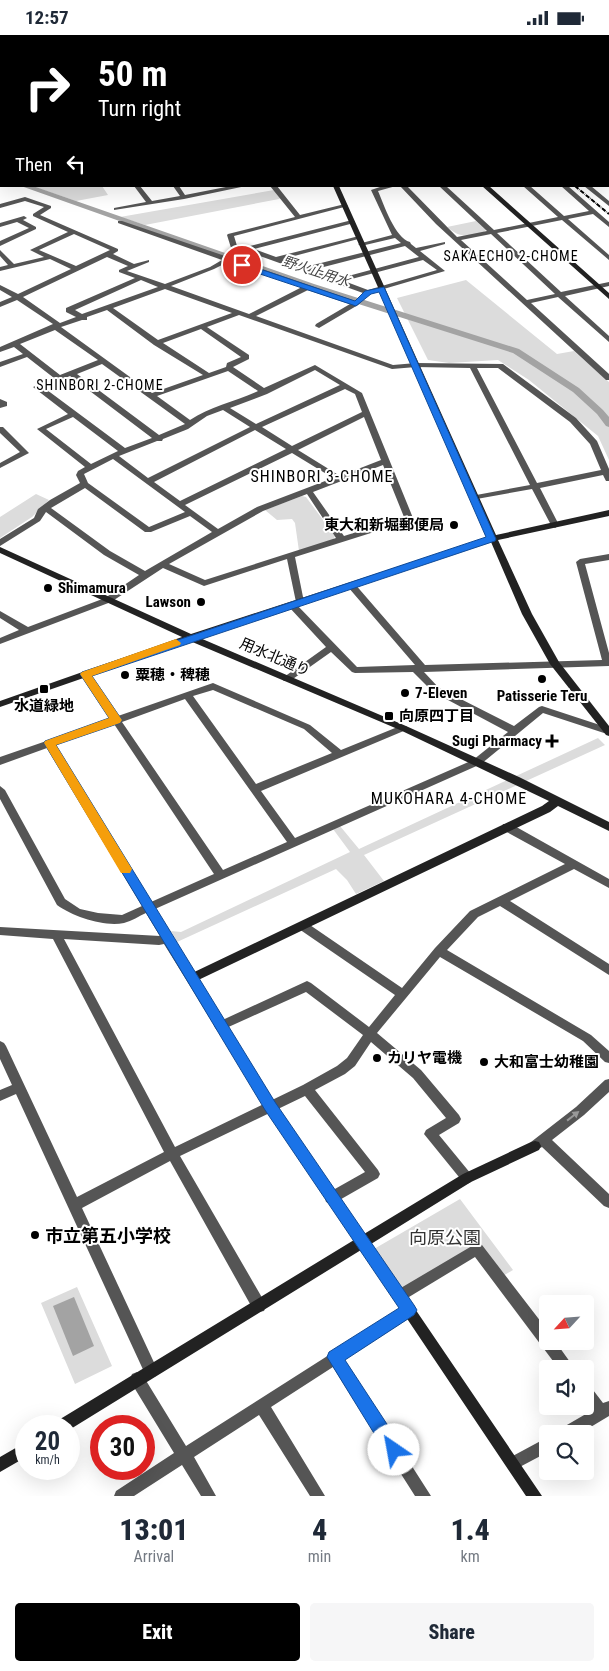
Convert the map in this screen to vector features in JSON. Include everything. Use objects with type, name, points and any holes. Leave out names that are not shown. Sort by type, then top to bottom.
[{"type":"street","points":[[138,187],[150,203]]},
{"type":"street","points":[[177,187],[184,197]]},
{"type":"street","points":[[274,187],[299,218]]},
{"type":"street","points":[[336,187],[527,614],[555,664],[608,732]]},
{"type":"street","points":[[247,249],[368,292],[442,271],[408,243],[396,236],[374,190],[388,187]]},
{"type":"street","points":[[404,187],[438,223],[607,374]]},
{"type":"street","points":[[443,187],[609,340]]},
{"type":"street","points":[[486,187],[609,297]]},
{"type":"street","points":[[527,187],[609,258]]},
{"type":"street","points":[[565,187],[609,225]]},
{"type":"street","points":[[588,187],[609,204]]},
{"type":"street","points":[[116,209],[225,188]]},
{"type":"street","points":[[0,198],[8,203]]},
{"type":"street","points":[[0,206],[25,199],[49,207],[35,215],[0,225]]},
{"type":"street","points":[[230,256],[230,235],[345,206]]},
{"type":"street","points":[[458,239],[594,212]]},
{"type":"street","points":[[0,305],[116,250],[35,215]]},
{"type":"street","points":[[0,244],[34,228],[18,220]]},
{"type":"street","points":[[120,222],[230,256],[308,287],[358,302]]},
{"type":"street","points":[[0,350],[57,325],[84,318],[166,287],[212,268],[230,256],[247,249],[352,222]]},
{"type":"street","points":[[73,232],[33,250],[77,269]]},
{"type":"street","points":[[275,259],[360,241],[396,236]]},
{"type":"street","points":[[306,270],[408,243]]},
{"type":"street","points":[[416,250],[443,243]]},
{"type":"street","points":[[0,252],[13,266]]},
{"type":"street","points":[[107,255],[133,266]]},
{"type":"street","points":[[0,269],[51,257]]},
{"type":"street","points":[[337,281],[425,257]]},
{"type":"street","points":[[147,261],[121,271],[392,367],[416,365],[500,366],[573,420],[594,443],[608,475],[535,486],[474,498]]},
{"type":"street","points":[[84,318],[70,310],[141,278]]},
{"type":"street","points":[[526,302],[609,284]]},
{"type":"street","points":[[0,287],[18,297],[57,325],[190,424]]},
{"type":"street","points":[[249,317],[308,287]]},
{"type":"street","points":[[319,326],[358,302],[368,292]]},
{"type":"street","points":[[108,308],[157,343],[208,375]]},
{"type":"street","points":[[157,343],[238,313]]},
{"type":"street","points":[[151,396],[229,368],[230,365],[246,357],[202,327]]},
{"type":"street","points":[[15,343],[60,379]]},
{"type":"street","points":[[0,365],[28,355]]},
{"type":"street","points":[[103,361],[37,387],[125,452]]},
{"type":"street","points":[[472,365],[555,525]]},
{"type":"street","points":[[162,564],[204,583],[291,557],[409,518],[358,393],[315,367],[248,399],[204,414],[190,424],[159,439],[113,456],[90,467],[80,475],[85,484],[148,530],[190,513]]},
{"type":"street","points":[[229,368],[264,392]]},
{"type":"street","points":[[72,374],[159,439]]},
{"type":"street","points":[[147,481],[256,427],[345,386]]},
{"type":"street","points":[[0,401],[4,404],[0,406]]},
{"type":"street","points":[[223,407],[340,479]]},
{"type":"street","points":[[180,505],[366,413]]},
{"type":"street","points":[[74,415],[41,429],[90,467]]},
{"type":"street","points":[[0,429],[25,453],[0,466]]},
{"type":"street","points":[[113,456],[217,532]]},
{"type":"street","points":[[0,641],[108,600],[162,564],[260,509],[387,461]]},
{"type":"street","points":[[0,543],[37,519],[41,511],[46,507],[85,484]]},
{"type":"street","points":[[308,491],[342,540]]},
{"type":"street","points":[[46,507],[107,553],[146,575]]},
{"type":"street","points":[[0,704],[192,638],[492,539],[609,513]]},
{"type":"street","name":"用水北通り","points":[[0,550],[192,638],[403,728],[609,827]]},
{"type":"street","points":[[291,557],[296,604],[332,647],[355,670],[608,663],[580,562],[609,557]]},
{"type":"street","points":[[351,585],[436,690],[515,731]]},
{"type":"street","points":[[0,613],[27,631]]},
{"type":"street","points":[[287,679],[332,647]]},
{"type":"street","points":[[85,674],[220,875]]},
{"type":"street","points":[[0,761],[213,686],[307,727],[339,754]]},
{"type":"street","points":[[187,695],[293,843]]},
{"type":"street","points":[[0,790],[62,902],[75,912],[93,917],[124,919],[293,843],[481,764],[515,731],[542,709],[608,732]]},
{"type":"street","points":[[254,789],[403,728]]},
{"type":"street","points":[[49,743],[270,1106],[535,1496]]},
{"type":"street","points":[[192,978],[552,806],[557,801]]},
{"type":"street","points":[[507,827],[609,884]]},
{"type":"street","points":[[74,1205],[172,1154],[307,1089],[351,1062],[370,1034],[439,951],[474,914],[573,865]]},
{"type":"street","points":[[501,901],[609,970]]},
{"type":"street","points":[[304,926],[404,995]]},
{"type":"street","points":[[0,931],[159,941],[168,939]]},
{"type":"street","points":[[56,934],[172,1154],[259,1306]]},
{"type":"street","points":[[439,951],[587,1038],[609,1058]]},
{"type":"street","points":[[220,1026],[307,986],[370,1034],[417,1074],[455,1119],[430,1134],[467,1179]]},
{"type":"street","points":[[0,1046],[151,1371]]},
{"type":"street","points":[[80,1415],[467,1179],[539,1143],[580,1111],[609,1085]]},
{"type":"street","points":[[0,1096],[18,1088]]},
{"type":"street","points":[[307,1089],[374,1174],[332,1198]]},
{"type":"street","points":[[539,1143],[609,1202]]},
{"type":"street","points":[[399,1296],[477,1249],[561,1360]]},
{"type":"street","points":[[120,1496],[409,1310]]},
{"type":"street","points":[[335,1357],[424,1496]]},
{"type":"street","points":[[137,1379],[209,1496]]},
{"type":"street","points":[[580,1425],[605,1410],[594,1400]]},
{"type":"street","points":[[261,1405],[318,1496]]},
{"type":"street","points":[[514,1463],[539,1449]]},
{"type":"street","points":[[0,1465],[15,1456]]},
{"type":"green space","points":[[35,187],[103,187],[108,195],[76,201]]},
{"type":"green space","points":[[274,190],[279,199],[145,225],[120,217]]},
{"type":"green space","points":[[476,221],[486,230],[484,232],[473,235],[461,235],[447,227]]},
{"type":"green space","points":[[466,280],[557,354],[574,351],[609,382],[609,460],[598,436],[529,380],[498,360],[449,363],[428,360],[397,298]]},
{"type":"green space","points":[[36,494],[49,500],[32,517],[0,538],[0,517]]},
{"type":"green space","points":[[302,496],[306,497],[335,536],[333,540],[299,551],[295,523],[292,519],[277,520],[265,510]]},
{"type":"green space","points":[[598,738],[605,745],[364,855],[384,881],[356,894],[347,880],[336,869],[177,942],[171,931],[181,932],[350,852],[333,829],[340,826],[359,849]]},
{"type":"green space","name":"向原公園","points":[[460,1199],[513,1270],[501,1277],[477,1247],[403,1290],[374,1249]]},
{"type":"green space","points":[[77,1287],[112,1366],[75,1384],[41,1303]]},
{"type":"shaded area","points":[[74,1297],[94,1346],[73,1356],[53,1306]]},
{"type":"waterway","name":"野火止用水","points":[[28,187],[311,286],[516,351],[576,390],[600,412],[609,424]]},
{"type":"railway","points":[[576,187],[609,214]]},
{"type":"slow traffic","points":[[126,869],[49,743],[116,720],[85,674],[176,643]]},
{"type":"place","name":"東大和新堀郵便局","points":[[454,525]]},
{"type":"place","name":"Shimamura","points":[[48,588]]},
{"type":"place","name":"Lawson","points":[[201,602]]},
{"type":"place","name":"粟穂・稗穂","points":[[125,675]]},
{"type":"place","name":"Patisserie Teru","points":[[542,679]]},
{"type":"place","name":"水道緑地","points":[[44,689]]},
{"type":"place","name":"7-Eleven","points":[[405,693]]},
{"type":"place","name":"向原四丁目","points":[[389,716]]},
{"type":"place","name":"Sugi Pharmacy","points":[[552,741]]},
{"type":"place","name":"カリヤ電機","points":[[377,1058]]},
{"type":"place","name":"大和富士幼稚園","points":[[484,1062]]},
{"type":"place","name":"市立第五小学校","points":[[35,1235]]},
{"type":"district","name":"SAKAECHO 2-CHOME","points":[[511,256]]},
{"type":"district","name":"SHINBORI 2-CHOME","points":[[100,385]]},
{"type":"district","name":"SHINBORI 3-CHOME","points":[[322,476]]},
{"type":"district","name":"MUKOHARA 4-CHOME","points":[[449,798]]},
{"type":"route","points":[[242,265],[356,304],[368,292],[382,289],[492,539],[85,674],[116,720],[49,743],[270,1106],[409,1310],[335,1357],[394,1450]]}]
